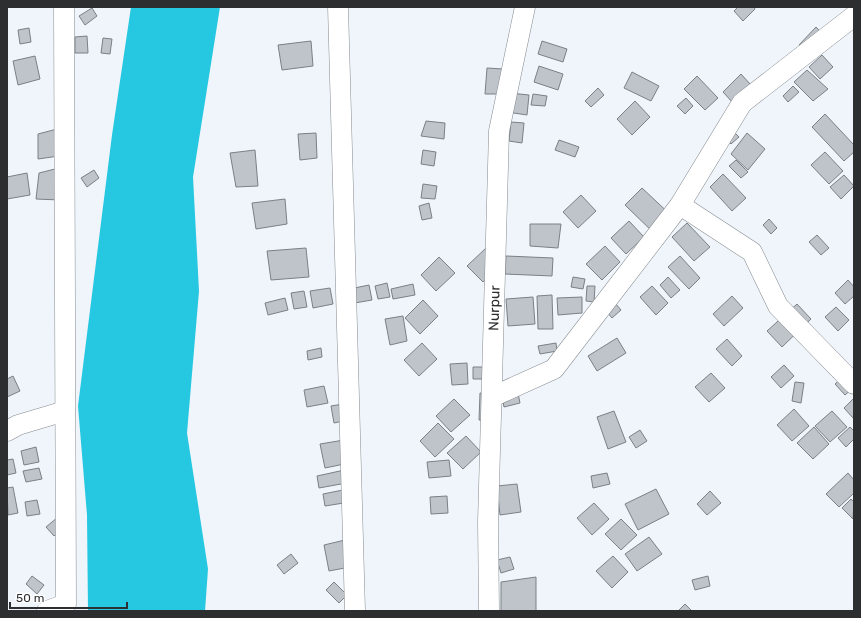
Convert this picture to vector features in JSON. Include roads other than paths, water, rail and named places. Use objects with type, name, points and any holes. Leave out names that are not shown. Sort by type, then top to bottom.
[{"type":"street","points":[[47,611],[66,604],[64,7]]},
{"type":"street","points":[[338,7],[355,611]]},
{"type":"street","name":"Nurpur","points":[[489,611],[488,522],[500,131],[525,7]]},
{"type":"street","points":[[492,397],[554,369],[680,206],[742,103],[854,16]]},
{"type":"street","points":[[680,206],[752,252],[778,306],[854,384]]},
{"type":"street","points":[[7,431],[18,425],[65,411]]},
{"type":"water","points":[[131,7],[220,7],[193,177],[199,291],[187,433],[208,569],[205,611],[88,611],[87,515],[78,406],[112,135]]}]
